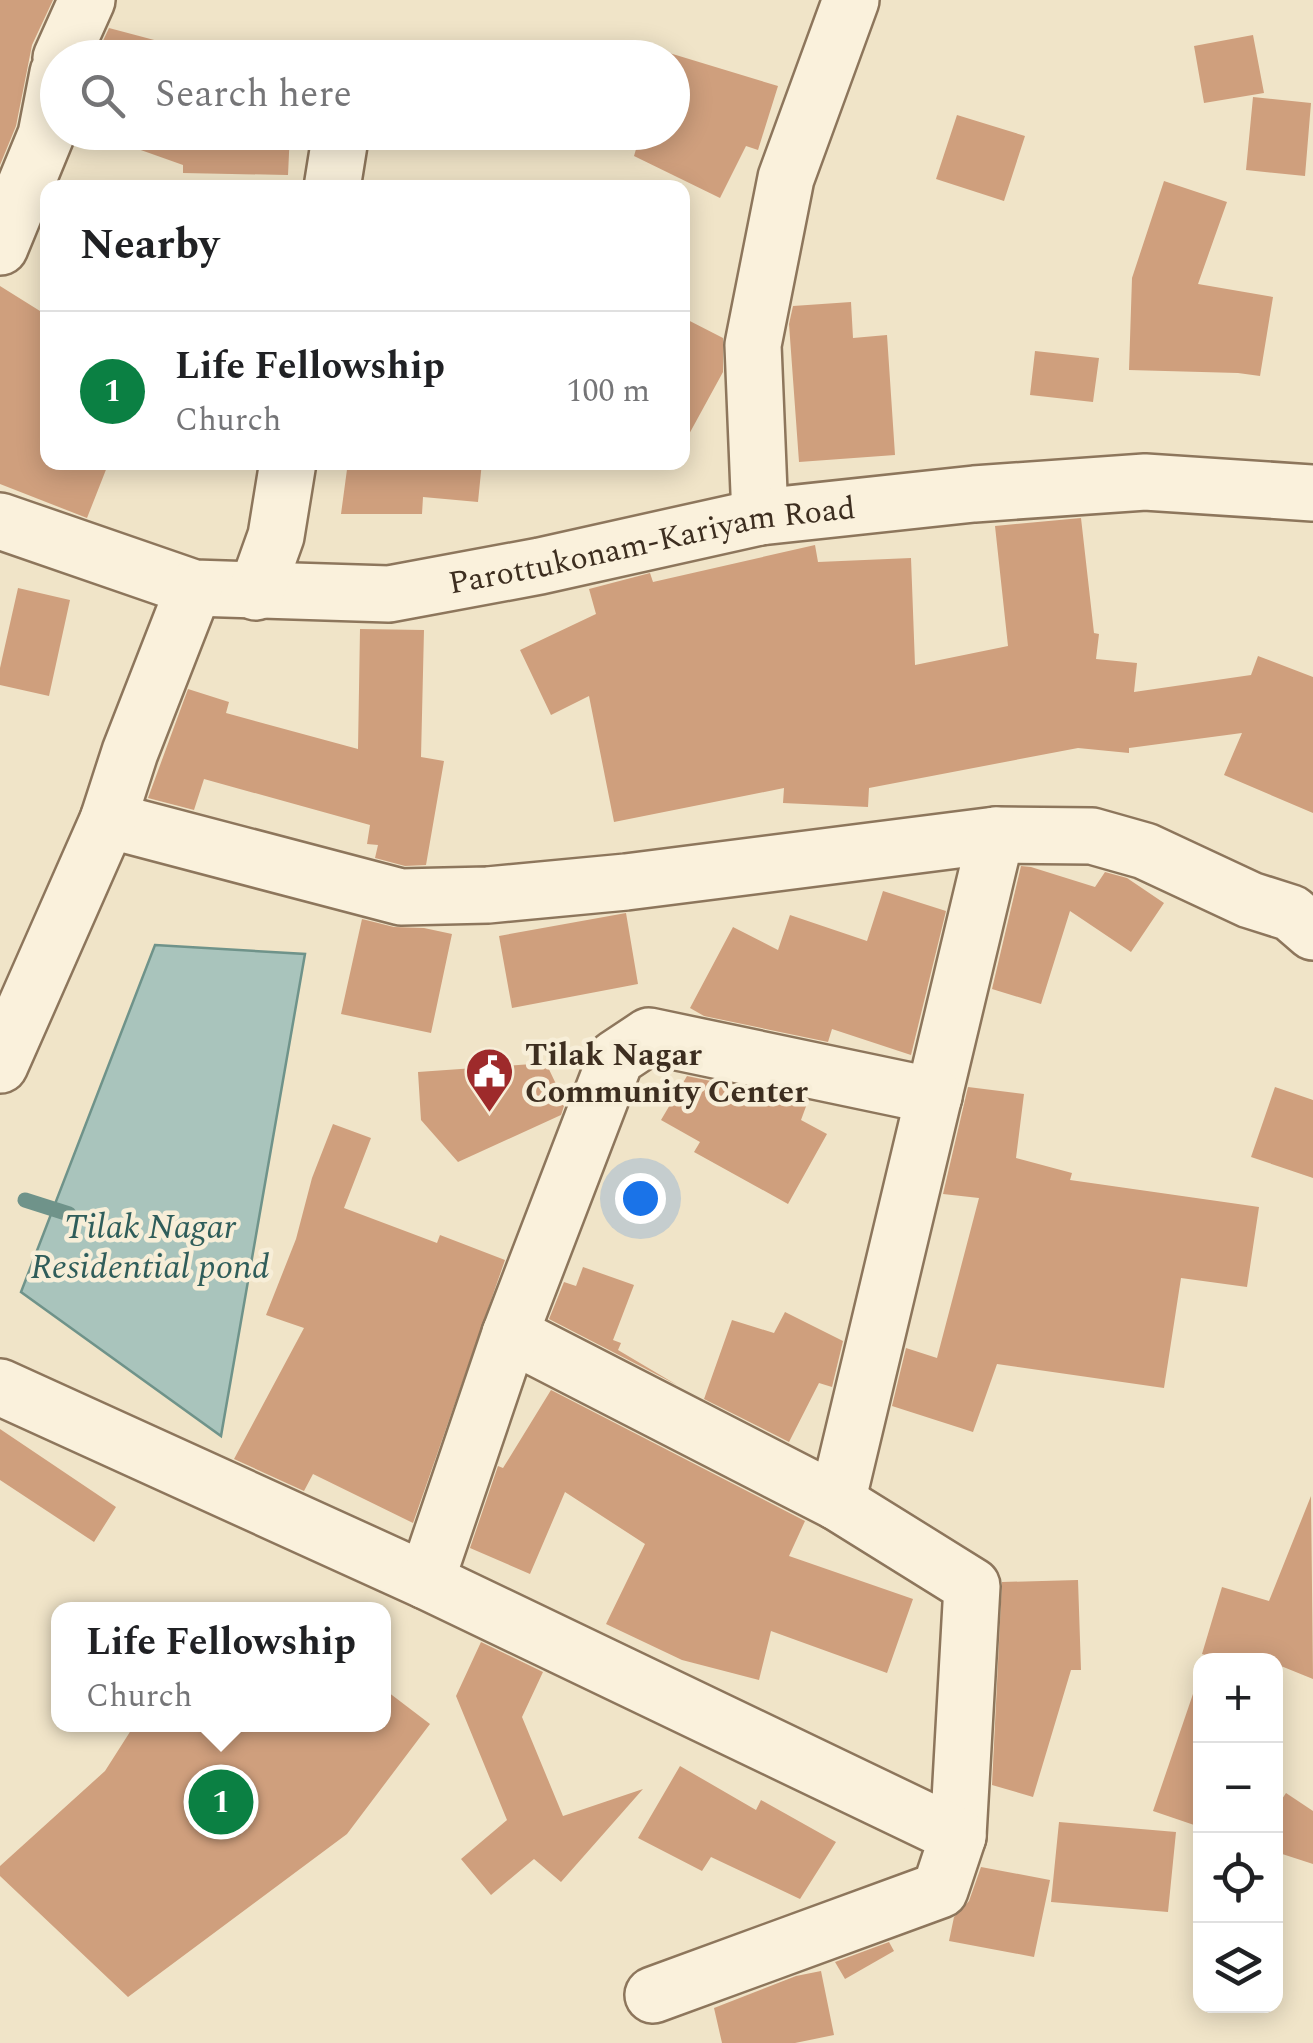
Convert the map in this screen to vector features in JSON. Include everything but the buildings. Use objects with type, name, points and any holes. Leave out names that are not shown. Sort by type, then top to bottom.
[{"type":"street","points":[[69,40],[87,0]]},
{"type":"street","points":[[760,517],[753,346],[786,178],[851,0]]},
{"type":"street","points":[[0,247],[40,150]]},
{"type":"street","points":[[333,180],[338,150]]},
{"type":"street","points":[[256,592],[276,536],[287,470]]},
{"type":"street","name":"Parottukonam-Kariyam Road","points":[[0,521],[194,588],[389,594],[540,566],[760,517],[974,494],[1145,482],[1313,493]]},
{"type":"street","points":[[0,1065],[108,820],[130,752],[194,588]]},
{"type":"street","points":[[108,820],[401,896],[488,895],[626,882],[996,834],[1092,836],[1145,851],[1250,900],[1306,906]]},
{"type":"street","points":[[837,1502],[996,834]]},
{"type":"street","points":[[426,1581],[510,1334],[616,1058],[649,1036],[934,1096]]},
{"type":"street","points":[[510,1334],[837,1502],[972,1586],[958,1836],[940,1890],[653,1995]]},
{"type":"street","points":[[0,1388],[426,1581],[958,1836]]},
{"type":"water","name":"Tilak Nagar Residential pond","points":[[155,945],[305,954],[221,1436],[21,1292]]},
{"type":"waterway","points":[[25,1200],[69,1214]]},
{"type":"place","name":"Tilak Nagar Community Center","points":[[490,1114]]},
{"type":"place","name":"Life Fellowship","points":[[221,1802]]}]
